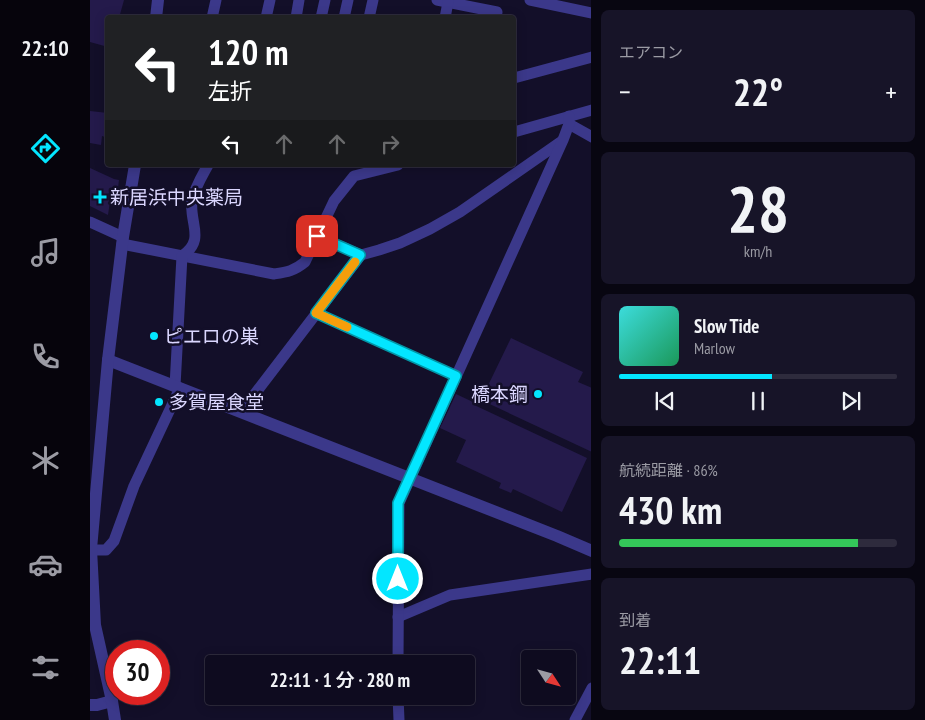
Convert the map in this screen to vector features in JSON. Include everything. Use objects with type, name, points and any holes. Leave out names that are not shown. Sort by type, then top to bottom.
[{"type":"street","points":[[156,15],[158,0]]},
{"type":"street","points":[[213,15],[216,0]]},
{"type":"street","points":[[267,15],[270,0]]},
{"type":"street","points":[[296,15],[299,0]]},
{"type":"street","points":[[322,15],[325,0]]},
{"type":"street","points":[[345,15],[348,0]]},
{"type":"street","points":[[370,15],[372,0]]},
{"type":"street","points":[[530,0],[591,13]]},
{"type":"street","points":[[442,1],[470,12],[497,12],[496,15]]},
{"type":"street","points":[[442,1],[444,15]]},
{"type":"street","points":[[516,77],[591,57]]},
{"type":"street","points":[[516,132],[569,120],[591,110]]},
{"type":"street","points":[[569,120],[591,137]]},
{"type":"street","points":[[398,655],[398,503],[563,140],[569,120]]},
{"type":"street","points":[[240,412],[360,255],[400,243],[430,230],[460,212],[563,140]]},
{"type":"street","points":[[105,670],[95,625],[90,550],[108,360],[135,167]]},
{"type":"street","points":[[90,550],[106,550],[114,540],[134,486],[178,387],[182,256],[194,242],[196,234],[192,202],[207,167]]},
{"type":"street","points":[[90,222],[123,241],[182,256],[274,274],[284,273],[298,268],[305,262],[334,201],[355,170],[381,167]]},
{"type":"street","points":[[317,236],[360,255]]},
{"type":"street","points":[[316,313],[456,376]]},
{"type":"street","points":[[108,360],[411,478],[591,551]]},
{"type":"street","points":[[398,618],[450,595],[591,574]]},
{"type":"street","points":[[575,720],[591,688]]},
{"type":"street","points":[[90,705],[105,703]]},
{"type":"street","points":[[113,705],[115,720]]},
{"type":"street","points":[[398,705],[399,720]]},
{"type":"building","points":[[90,0],[124,0],[120,15],[105,15],[105,46],[90,42]]},
{"type":"building","points":[[90,111],[105,113],[105,137],[102,136],[101,145],[90,143]]},
{"type":"building","name":"新居浜中央薬局","points":[[90,168],[119,180],[118,188],[112,187],[108,215],[90,206]]},
{"type":"building","name":"橋本鋼","points":[[511,338],[583,372],[578,382],[591,388],[591,452],[481,400]]},
{"type":"building","points":[[456,394],[473,402],[472,404],[587,458],[562,512],[513,489],[511,493],[499,488],[501,483],[456,462],[466,440],[440,428]]},
{"type":"slow traffic","points":[[347,327],[316,313],[355,262]]},
{"type":"place","name":"新居浜中央薬局","points":[[100,197]]},
{"type":"place","name":"ピエロの巣","points":[[154,336]]},
{"type":"place","name":"橋本鋼","points":[[538,394]]},
{"type":"place","name":"多賀屋食堂","points":[[159,402]]},
{"type":"route","points":[[317,236],[360,255],[316,313],[456,376],[398,503],[398,579]]}]
